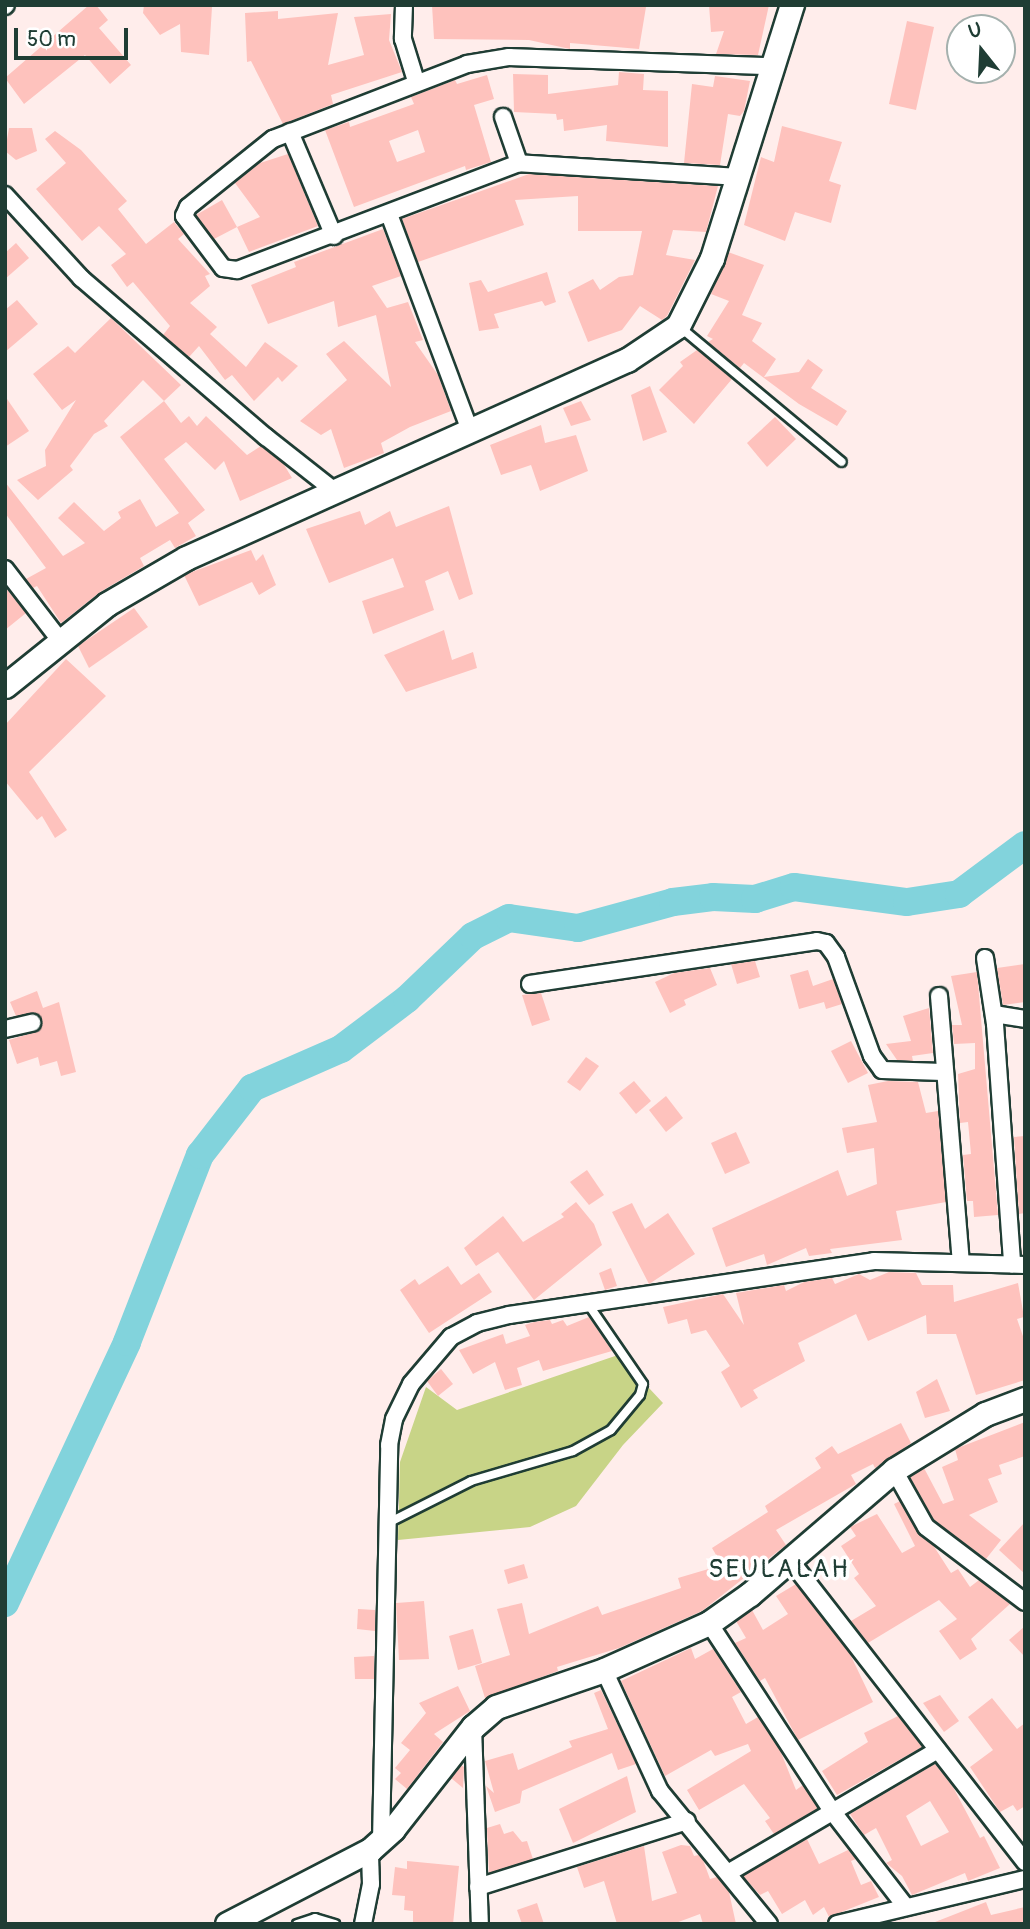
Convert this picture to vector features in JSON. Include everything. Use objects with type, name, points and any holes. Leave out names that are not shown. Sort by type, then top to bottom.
[{"type":"street","points":[[404,5],[403,39],[416,81]]},
{"type":"street","points":[[5,686],[59,639],[107,604],[186,558],[336,492],[469,428],[626,360],[678,326],[712,258],[792,5]]},
{"type":"street","points":[[739,177],[519,163],[334,236],[229,270],[187,222],[188,207],[259,149],[290,132],[416,81],[467,64],[509,57],[771,65]]},
{"type":"street","points":[[503,117],[519,163]]},
{"type":"street","points":[[290,132],[334,236]]},
{"type":"street","points":[[5,195],[81,278],[266,438],[336,492]]},
{"type":"street","points":[[389,214],[469,428]]},
{"type":"street","points":[[5,569],[59,639]]},
{"type":"street","points":[[530,984],[817,941],[826,943],[836,957],[872,1056],[882,1070],[943,1072]]},
{"type":"street","points":[[363,1924],[376,1846],[386,1524],[394,1419],[430,1356],[451,1337],[477,1323],[587,1302],[874,1261],[961,1261],[1019,1265],[994,1014],[985,958]]},
{"type":"street","points":[[939,996],[943,1072],[961,1261]]},
{"type":"street","points":[[994,1014],[1025,1019]]},
{"type":"street","points":[[5,1029],[32,1023]]},
{"type":"street","points":[[227,1924],[376,1846],[473,1727],[496,1707],[604,1670],[709,1623],[790,1560],[894,1470],[985,1414],[1025,1399]]},
{"type":"street","points":[[894,1470],[926,1527],[1025,1602]]},
{"type":"street","points":[[790,1560],[877,1677],[938,1749],[1025,1862]]},
{"type":"street","points":[[709,1623],[832,1811],[906,1907]]},
{"type":"street","points":[[604,1670],[660,1791],[769,1924]]},
{"type":"street","points":[[473,1727],[480,1924]]},
{"type":"street","points":[[728,1873],[938,1749]]},
{"type":"street","points":[[478,1886],[687,1821]]},
{"type":"street","points":[[837,1924],[1025,1879]]},
{"type":"lane","points":[[678,326],[842,462]]},
{"type":"lane","points":[[386,1524],[471,1481],[573,1451],[611,1430],[640,1395],[643,1384],[587,1302]]},
{"type":"lane","points":[[297,1924],[315,1919],[335,1924]]},
{"type":"green space","points":[[618,1355],[663,1403],[623,1445],[576,1506],[530,1527],[398,1540],[400,1462],[426,1387],[457,1410]]},
{"type":"building","points":[[89,5],[96,5],[108,20],[99,28],[131,65],[110,84],[85,55],[24,104],[5,78]]},
{"type":"building","points":[[144,5],[212,7],[209,55],[181,52],[180,24],[160,35],[143,13]]},
{"type":"building","points":[[432,5],[646,7],[639,49],[570,43],[570,49],[529,40],[434,39]]},
{"type":"building","points":[[709,5],[769,5],[758,55],[716,54],[724,31],[711,32]]},
{"type":"building","points":[[278,11],[278,19],[338,13],[328,65],[364,55],[354,17],[391,14],[389,40],[402,72],[331,95],[333,104],[283,124],[251,61],[247,62],[245,13]]},
{"type":"building","points":[[907,21],[934,27],[916,110],[889,104]]},
{"type":"building","points":[[619,72],[644,74],[643,90],[668,91],[668,147],[606,141],[607,125],[564,131],[563,119],[557,120],[556,114],[514,112],[513,74],[548,75],[548,94],[618,85]]},
{"type":"building","points":[[487,75],[494,99],[474,105],[491,162],[466,170],[465,166],[354,207],[325,130],[349,122],[350,127],[414,104],[411,97],[455,80],[457,84]],"holes":[[[418,130],[425,152],[397,162],[389,141]]]},
{"type":"building","points":[[715,76],[750,81],[744,111],[740,116],[728,114],[720,165],[684,163],[692,84],[713,87]]},
{"type":"building","points":[[782,126],[842,142],[829,181],[841,185],[831,223],[795,212],[785,241],[744,225],[761,157],[774,162]]},
{"type":"building","points":[[9,128],[32,128],[37,151],[16,160],[5,151]]},
{"type":"building","points":[[55,131],[81,150],[127,201],[118,209],[146,244],[174,222],[184,234],[178,239],[210,274],[205,276],[210,286],[190,303],[217,327],[210,334],[246,367],[265,342],[298,366],[282,382],[278,377],[254,401],[232,375],[225,380],[199,346],[189,357],[163,335],[170,326],[133,282],[127,287],[111,265],[126,254],[99,226],[82,241],[36,189],[66,163],[45,139]]},
{"type":"building","points":[[288,154],[318,226],[249,252],[237,227],[260,217],[235,183],[260,163]]},
{"type":"building","points":[[529,174],[718,186],[706,232],[673,230],[666,255],[695,260],[667,316],[662,320],[640,306],[622,330],[588,342],[568,292],[593,279],[600,290],[619,277],[633,275],[642,231],[578,231],[578,196],[515,200],[524,225],[418,262],[402,219]]},
{"type":"building","points":[[222,200],[237,227],[214,239],[196,215]]},
{"type":"building","points":[[383,229],[401,276],[372,286],[387,308],[408,302],[423,340],[415,342],[438,375],[451,411],[410,427],[381,443],[384,453],[344,468],[331,429],[321,435],[300,421],[347,380],[326,354],[344,341],[391,387],[376,315],[338,327],[334,301],[268,324],[251,285],[296,267],[294,262]]},
{"type":"building","points":[[16,243],[29,258],[5,279],[5,253]]},
{"type":"building","points":[[728,252],[764,265],[742,315],[762,323],[752,341],[776,359],[764,377],[799,372],[808,359],[823,370],[811,388],[847,411],[837,426],[799,404],[744,363],[740,368],[708,342],[713,339],[707,336],[729,301],[711,294]]},
{"type":"building","points":[[547,272],[556,302],[545,306],[542,301],[494,314],[499,328],[479,331],[469,283],[481,280],[488,292]]},
{"type":"building","points":[[17,300],[38,324],[5,352],[5,310]]},
{"type":"building","points":[[111,318],[181,385],[164,401],[143,380],[104,421],[108,426],[94,434],[70,466],[73,470],[38,500],[17,480],[46,466],[45,450],[76,400],[62,410],[33,374],[68,346],[75,353]]},
{"type":"building","points":[[697,350],[732,379],[694,424],[659,390],[683,366],[680,362]]},
{"type":"building","points":[[650,386],[667,432],[643,441],[631,395]]},
{"type":"building","points":[[5,396],[29,431],[5,447]]},
{"type":"building","points":[[164,401],[181,423],[189,416],[197,426],[206,416],[247,455],[261,446],[283,463],[292,478],[240,501],[224,461],[215,470],[186,442],[164,459],[205,510],[188,523],[196,536],[175,548],[170,540],[140,558],[144,566],[100,592],[61,623],[37,586],[33,588],[26,579],[46,568],[5,513],[5,482],[63,556],[85,543],[58,518],[74,502],[104,531],[121,518],[118,512],[140,499],[156,527],[179,513],[120,437]]},
{"type":"building","points":[[581,401],[591,420],[571,426],[563,408]]},
{"type":"building","points":[[775,417],[796,439],[767,467],[747,443]]},
{"type":"building","points":[[541,425],[545,443],[576,435],[588,471],[540,491],[531,465],[501,475],[490,445]]},
{"type":"building","points":[[449,506],[473,594],[459,600],[448,571],[425,581],[434,610],[373,634],[362,601],[404,587],[393,558],[329,583],[306,529],[360,511],[365,525],[390,511],[396,527]]},
{"type":"building","points":[[251,550],[256,561],[263,554],[276,585],[259,595],[252,582],[199,606],[184,575]]},
{"type":"building","points":[[5,587],[26,613],[5,630]]},
{"type":"building","points":[[134,608],[148,627],[89,668],[78,646]]},
{"type":"building","points":[[444,630],[452,660],[473,652],[477,668],[406,692],[384,655]]},
{"type":"building","points":[[66,659],[106,696],[29,772],[67,830],[55,838],[42,816],[37,820],[5,781],[5,725]]},
{"type":"building","points":[[755,961],[760,977],[737,984],[731,964]]},
{"type":"building","points":[[1025,964],[1025,1002],[1003,1005],[997,968]]},
{"type":"building","points":[[710,968],[717,985],[684,1000],[686,1005],[670,1013],[655,982],[674,973]]},
{"type":"building","points":[[808,970],[813,986],[833,979],[842,1004],[826,1009],[824,1002],[799,1009],[790,975]]},
{"type":"building","points":[[977,972],[998,1215],[974,1217],[973,1201],[967,1201],[963,1155],[971,1154],[968,1122],[960,1123],[958,1074],[975,1069],[975,1043],[954,1044],[952,1025],[962,1025],[951,976]]},
{"type":"building","points":[[37,991],[43,1008],[59,1002],[76,1072],[61,1076],[57,1061],[40,1066],[38,1057],[17,1064],[9,1040],[39,1031],[42,1021],[34,1013],[16,1016],[10,1002]]},
{"type":"building","points":[[541,993],[550,1020],[532,1026],[522,995]]},
{"type":"building","points":[[929,1008],[933,1053],[912,1056],[913,1061],[897,1060],[886,1044],[911,1041],[903,1016]]},
{"type":"building","points":[[851,1041],[868,1073],[848,1083],[831,1051]]},
{"type":"building","points":[[586,1057],[599,1066],[580,1091],[567,1082]]},
{"type":"building","points":[[634,1081],[651,1101],[636,1114],[619,1093]]},
{"type":"building","points":[[888,1081],[918,1082],[926,1113],[938,1111],[946,1202],[896,1211],[902,1240],[830,1249],[832,1253],[809,1256],[806,1248],[767,1265],[764,1254],[726,1267],[712,1228],[838,1170],[847,1196],[877,1184],[874,1148],[847,1153],[842,1128],[877,1122],[868,1085]]},
{"type":"building","points":[[666,1096],[683,1118],[666,1132],[649,1110]]},
{"type":"building","points":[[736,1132],[750,1163],[725,1174],[711,1143]]},
{"type":"building","points":[[1025,1136],[1025,1213],[1019,1214],[1014,1137]]},
{"type":"building","points":[[587,1170],[604,1195],[589,1205],[570,1182]]},
{"type":"building","points":[[576,1202],[594,1224],[602,1245],[534,1300],[498,1252],[476,1266],[464,1248],[503,1216],[523,1242],[564,1217],[561,1214]]},
{"type":"building","points":[[632,1203],[645,1229],[668,1213],[695,1254],[649,1284],[612,1212]]},
{"type":"building","points":[[448,1266],[461,1285],[479,1273],[492,1292],[429,1333],[400,1290],[415,1279],[419,1285]]},
{"type":"building","points":[[611,1268],[617,1286],[605,1290],[599,1273]]},
{"type":"building","points":[[889,1272],[916,1273],[922,1285],[953,1285],[954,1302],[1018,1283],[1024,1317],[1017,1319],[1025,1342],[1025,1380],[976,1395],[956,1334],[927,1334],[926,1315],[868,1341],[856,1314],[798,1343],[805,1361],[753,1390],[758,1398],[741,1408],[721,1372],[730,1366],[706,1330],[691,1334],[687,1319],[668,1324],[663,1307],[723,1294],[744,1325],[736,1293],[784,1285],[786,1291],[804,1282],[832,1278],[835,1284],[859,1274],[870,1280]]},
{"type":"building","points":[[589,1317],[612,1351],[543,1371],[539,1360],[517,1368],[522,1385],[505,1390],[495,1362],[473,1374],[459,1350],[503,1334],[506,1344],[530,1336],[525,1325],[534,1322],[550,1320],[552,1324],[563,1320],[567,1326]]},
{"type":"building","points":[[441,1369],[453,1384],[438,1396],[427,1381]]},
{"type":"building","points":[[937,1379],[950,1411],[925,1418],[916,1392]]},
{"type":"building","points":[[1025,1422],[1025,1456],[999,1465],[1002,1474],[988,1479],[998,1502],[969,1515],[1001,1540],[986,1559],[934,1520],[910,1477],[924,1468],[943,1504],[954,1500],[942,1467],[958,1460],[955,1449]]},
{"type":"building","points":[[901,1423],[911,1443],[875,1468],[873,1464],[851,1475],[856,1484],[776,1530],[786,1545],[702,1611],[619,1648],[557,1667],[558,1671],[485,1698],[475,1666],[510,1655],[497,1609],[522,1603],[529,1634],[598,1606],[602,1615],[681,1588],[678,1578],[722,1565],[712,1548],[768,1512],[765,1506],[821,1468],[815,1458],[832,1446],[838,1454]]},
{"type":"building","points":[[900,1501],[917,1532],[933,1545],[951,1573],[958,1569],[970,1587],[979,1580],[1010,1604],[971,1639],[977,1649],[960,1660],[939,1631],[957,1619],[939,1600],[868,1643],[851,1621],[876,1606],[854,1578],[859,1574],[841,1546],[856,1536],[850,1527],[877,1514],[902,1553],[915,1546],[894,1504]]},
{"type":"building","points":[[1025,1522],[1025,1574],[999,1550]]},
{"type":"building","points":[[524,1564],[528,1578],[508,1584],[504,1570]]},
{"type":"building","points":[[796,1584],[850,1654],[873,1702],[798,1740],[765,1678],[760,1681],[735,1643],[746,1638],[736,1621],[752,1610],[763,1630],[788,1614],[776,1596]]},
{"type":"building","points":[[424,1601],[429,1659],[399,1660],[396,1603]]},
{"type":"building","points":[[358,1609],[375,1610],[375,1631],[357,1629]]},
{"type":"building","points":[[1025,1626],[1025,1657],[1009,1640]]},
{"type":"building","points":[[473,1629],[482,1663],[458,1670],[449,1636]]},
{"type":"building","points":[[691,1648],[695,1659],[713,1649],[741,1692],[732,1697],[746,1724],[758,1717],[780,1750],[796,1790],[803,1785],[818,1808],[774,1834],[765,1821],[770,1818],[744,1784],[699,1810],[687,1790],[751,1751],[748,1744],[715,1756],[711,1750],[665,1776],[621,1681]]},
{"type":"building","points":[[374,1656],[374,1679],[355,1679],[354,1657]]},
{"type":"building","points":[[458,1686],[470,1711],[434,1734],[443,1742],[407,1789],[395,1779],[401,1773],[395,1768],[410,1750],[401,1743],[426,1713],[419,1703]]},
{"type":"building","points":[[601,1690],[636,1764],[618,1770],[612,1753],[522,1791],[520,1803],[495,1812],[486,1786],[494,1793],[485,1761],[513,1753],[518,1770],[572,1747],[569,1741],[608,1729],[594,1693]]},
{"type":"building","points":[[940,1695],[959,1721],[944,1732],[923,1703]]},
{"type":"building","points":[[992,1698],[1017,1729],[1025,1723],[1025,1806],[1017,1811],[1013,1805],[1000,1812],[970,1767],[993,1750],[968,1717]]},
{"type":"building","points":[[898,1716],[922,1747],[837,1795],[822,1771],[868,1742],[864,1733]]},
{"type":"building","points":[[935,1764],[953,1787],[980,1838],[984,1836],[1000,1868],[968,1881],[965,1873],[912,1895],[902,1876],[886,1863],[892,1860],[876,1828],[864,1835],[850,1814]],"holes":[[[930,1801],[949,1832],[921,1846],[906,1816]]]},
{"type":"building","points":[[461,1765],[464,1767],[463,1788],[451,1778]]},
{"type":"building","points":[[627,1776],[636,1812],[573,1843],[559,1809]]},
{"type":"building","points":[[500,1824],[504,1834],[513,1831],[522,1842],[527,1841],[533,1859],[489,1873],[487,1828]]},
{"type":"building","points":[[807,1839],[819,1864],[848,1850],[856,1859],[851,1861],[861,1885],[871,1881],[879,1897],[829,1917],[824,1907],[813,1915],[805,1900],[782,1914],[768,1891],[760,1895],[743,1876]]},
{"type":"building","points":[[681,1845],[690,1846],[694,1856],[699,1855],[703,1860],[710,1879],[717,1877],[729,1892],[736,1924],[703,1924],[700,1914],[673,1924],[617,1924],[604,1881],[584,1888],[577,1867],[644,1846],[652,1901],[677,1893],[662,1852]]},
{"type":"building","points":[[407,1861],[459,1866],[453,1924],[413,1924],[413,1911],[404,1910],[405,1896],[392,1895],[395,1867],[407,1869]]},
{"type":"building","points":[[986,1902],[991,1915],[1025,1907],[1025,1924],[930,1924]]},
{"type":"building","points":[[537,1903],[544,1924],[522,1924],[517,1910]]},
{"type":"waterway","points":[[5,1603],[127,1342],[200,1155],[252,1088],[341,1049],[407,999],[473,936],[509,918],[578,928],[673,902],[713,897],[755,899],[794,887],[907,902],[959,894],[1025,845]]},
{"type":"district","name":"SEULALAH","points":[[779,1570]]}]
